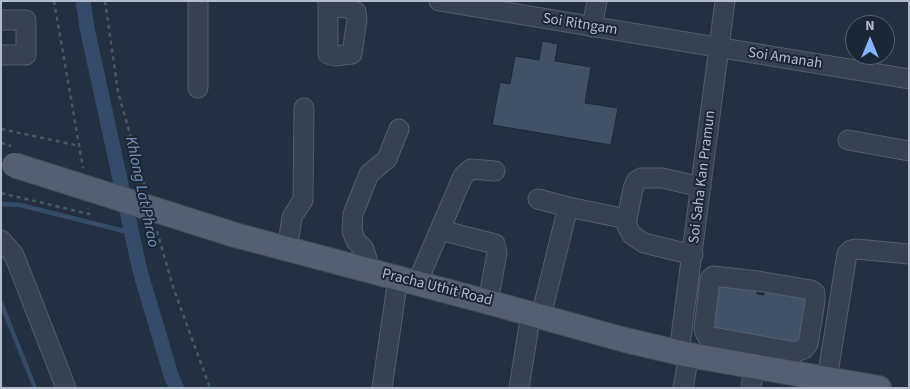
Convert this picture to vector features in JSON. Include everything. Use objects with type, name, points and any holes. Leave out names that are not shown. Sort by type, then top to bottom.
[{"type":"main road","name":"Pracha Uthit Road","points":[[8,164],[235,235],[626,340],[684,353],[726,351],[752,377],[797,374],[879,388]]},
{"type":"street","points":[[198,1],[198,88]]},
{"type":"street","name":"Soi Ritngam","points":[[439,1],[487,5],[592,27],[720,48]]},
{"type":"street","points":[[592,27],[597,1]]},
{"type":"street","name":"Soi Saha Kan Pramun","points":[[683,388],[692,255],[725,1]]},
{"type":"street","points":[[1,20],[26,20],[26,55],[1,55]]},
{"type":"street","name":"Soi Amanah","points":[[720,48],[909,79]]},
{"type":"street","points":[[288,250],[292,217],[304,200],[304,108]]},
{"type":"street","points":[[366,270],[367,259],[364,249],[356,241],[352,230],[353,214],[369,174],[386,159],[399,129]]},
{"type":"street","points":[[848,140],[909,151]]},
{"type":"street","points":[[382,388],[408,281],[440,230],[466,172],[471,169],[495,171]]},
{"type":"street","points":[[692,255],[644,243],[632,235],[627,226],[627,219],[633,189],[636,181],[641,178],[662,178],[702,187]]},
{"type":"street","points":[[538,199],[627,219]]},
{"type":"street","points":[[519,388],[536,315],[568,207]]},
{"type":"street","points":[[440,230],[495,244],[497,253],[488,302]]},
{"type":"street","points":[[1,240],[14,255],[66,388]]},
{"type":"street","points":[[827,379],[847,254],[851,250],[856,249],[909,254]]},
{"type":"street","points":[[713,276],[803,288],[815,293],[808,344],[800,350],[796,352],[726,351],[707,336],[704,330],[710,279],[713,276]]},
{"type":"street","points":[[797,374],[800,350]]},
{"type":"path","points":[[54,1],[84,175]]},
{"type":"path","points":[[106,1],[118,92],[147,194]]},
{"type":"path","points":[[1,129],[80,146]]},
{"type":"path","points":[[1,193],[89,214],[88,204]]},
{"type":"path","points":[[157,231],[173,287],[210,388]]},
{"type":"building","points":[[542,41],[558,44],[555,61],[591,67],[585,103],[618,108],[611,145],[492,125],[500,82],[510,84],[515,56],[539,60]]},
{"type":"building","points":[[715,280],[758,286],[757,294],[764,295],[765,287],[810,293],[800,344],[708,329]]},
{"type":"waterway","name":"Khlong Lat Phrao","points":[[83,1],[87,28],[140,271],[176,388]]},
{"type":"waterway","points":[[1,204],[20,205],[132,233]]},
{"type":"waterway","points":[[1,303],[35,388]]}]
